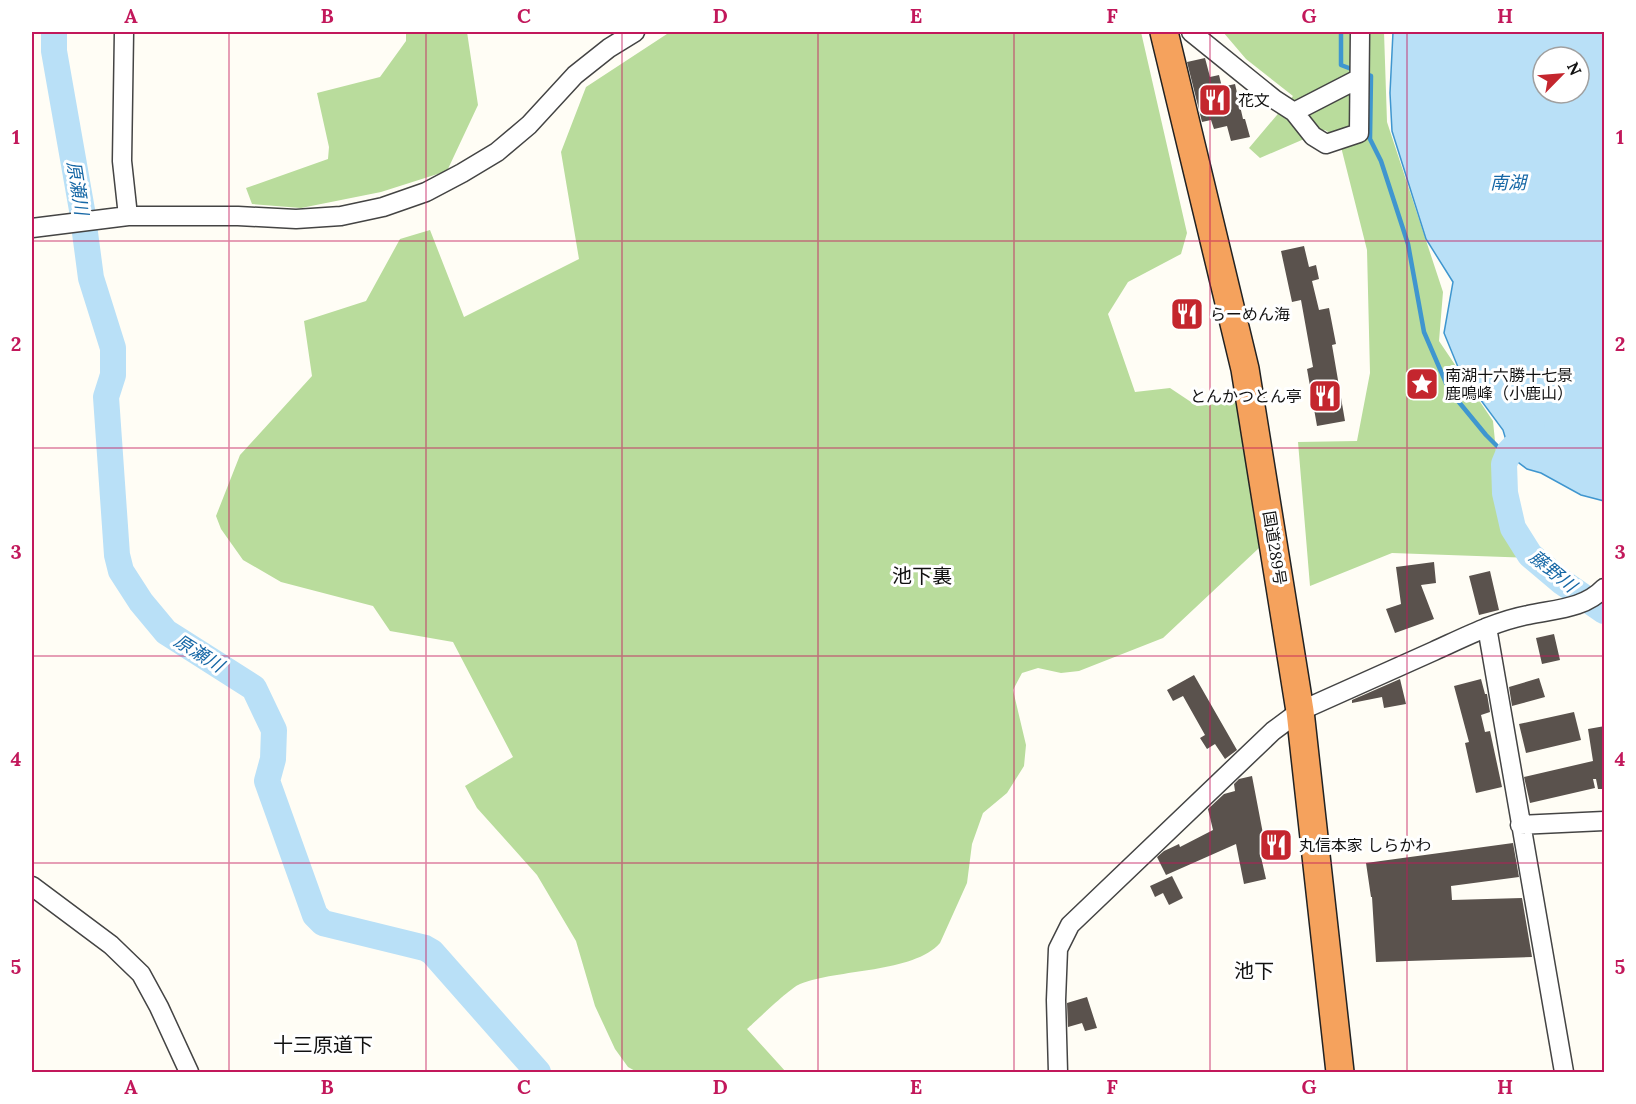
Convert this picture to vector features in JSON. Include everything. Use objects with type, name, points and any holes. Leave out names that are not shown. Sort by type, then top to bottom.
[{"type":"highway","name":"国道289号","points":[[1164,32],[1245,369],[1300,711],[1340,1072]]},
{"type":"street","points":[[124,32],[122,162],[128,216]]},
{"type":"street","points":[[32,228],[128,216],[238,216],[296,219],[341,216],[383,207],[426,192],[497,152],[529,125],[575,75],[609,48],[635,32]]},
{"type":"street","points":[[1191,32],[1265,92],[1294,112],[1313,136],[1326,144],[1359,134],[1360,32]]},
{"type":"street","points":[[1294,112],[1358,79]]},
{"type":"street","points":[[1058,1072],[1056,1000],[1058,949],[1070,925],[1273,731],[1300,711],[1487,627],[1527,615],[1552,612],[1594,596]]},
{"type":"street","points":[[1487,627],[1564,1072]]},
{"type":"street","points":[[1520,825],[1605,821]]},
{"type":"street","points":[[32,886],[111,945],[141,974],[189,1072]]},
{"type":"green space","points":[[406,32],[467,32],[478,105],[447,171],[381,192],[301,208],[252,204],[246,188],[328,159],[329,147],[317,93],[380,77],[406,41]]},
{"type":"green space","points":[[670,32],[1141,32],[1187,233],[1181,254],[1128,282],[1108,314],[1135,392],[1170,388],[1197,406],[1236,402],[1259,548],[1163,638],[1079,671],[1061,673],[1038,668],[1022,673],[1013,690],[1026,745],[1024,766],[1007,793],[983,813],[972,844],[967,883],[940,943],[928,953],[912,960],[800,984],[781,998],[747,1029],[786,1072],[637,1072],[628,1067],[615,1049],[595,1006],[576,941],[537,875],[477,808],[465,786],[513,757],[453,642],[390,631],[373,606],[281,582],[243,560],[221,529],[216,516],[240,455],[312,376],[304,321],[366,301],[400,239],[430,230],[464,317],[579,259],[561,152],[586,87]]},
{"type":"green space","points":[[1223,32],[1384,32],[1387,122],[1443,292],[1439,341],[1493,421],[1500,492],[1531,558],[1392,553],[1310,586],[1298,442],[1357,441],[1370,373],[1367,250],[1339,139],[1325,130],[1260,158],[1249,148],[1293,96],[1246,59]]},
{"type":"water","name":"南湖","points":[[1393,32],[1604,32],[1604,501],[1581,495],[1541,473],[1527,469],[1511,457],[1503,430],[1460,372],[1444,333],[1453,282],[1426,239],[1392,131],[1390,93]]},
{"type":"building","points":[[1205,58],[1210,77],[1219,75],[1222,87],[1235,84],[1243,119],[1245,119],[1250,137],[1231,141],[1227,126],[1214,129],[1211,120],[1202,122],[1187,62]]},
{"type":"building","points":[[1304,246],[1309,267],[1316,265],[1319,279],[1312,281],[1319,310],[1329,308],[1336,344],[1332,345],[1345,421],[1317,426],[1307,369],[1313,367],[1301,300],[1292,302],[1281,251]]},
{"type":"building","points":[[1434,562],[1436,583],[1421,585],[1434,619],[1395,633],[1386,609],[1401,604],[1396,567]]},
{"type":"building","points":[[1490,571],[1499,610],[1479,615],[1469,576]]},
{"type":"building","points":[[1554,634],[1560,660],[1542,664],[1536,638]]},
{"type":"building","points":[[1194,675],[1237,750],[1225,759],[1215,744],[1207,749],[1200,738],[1205,735],[1183,696],[1173,701],[1167,690]]},
{"type":"building","points":[[1539,678],[1545,697],[1512,706],[1509,687]]},
{"type":"building","points":[[1400,679],[1406,704],[1384,708],[1382,697],[1352,703],[1352,700]]},
{"type":"building","points":[[1481,679],[1485,694],[1487,694],[1490,712],[1481,715],[1485,732],[1490,731],[1502,787],[1476,793],[1465,743],[1469,742],[1454,686]]},
{"type":"building","points":[[1574,712],[1581,740],[1526,753],[1519,724]]},
{"type":"building","points":[[1605,726],[1605,789],[1598,789],[1596,779],[1593,779],[1595,788],[1530,803],[1524,777],[1593,761],[1588,729]]},
{"type":"building","points":[[1252,776],[1264,839],[1284,835],[1288,851],[1261,857],[1266,879],[1244,884],[1236,844],[1166,875],[1157,857],[1164,851],[1179,844],[1180,847],[1213,830],[1208,809],[1224,794],[1235,791],[1234,784],[1239,779]]},
{"type":"building","points":[[1513,843],[1519,877],[1451,886],[1452,900],[1522,898],[1532,957],[1376,962],[1372,897],[1366,863]]},
{"type":"building","points":[[1172,876],[1183,898],[1169,905],[1163,893],[1155,897],[1150,886]]},
{"type":"building","points":[[1087,997],[1097,1028],[1085,1031],[1082,1023],[1068,1027],[1067,1003]]},
{"type":"waterway","name":"原瀬川","points":[[54,32],[54,51],[82,210],[91,278],[113,348],[113,375],[106,397],[117,555],[121,571],[141,602],[166,632],[254,688],[274,730],[273,759],[267,781],[315,915],[323,923],[425,948],[432,952],[538,1072]]},
{"type":"waterway","points":[[1341,32],[1341,65],[1354,70]]},
{"type":"waterway","points":[[1365,74],[1371,76],[1370,139],[1381,161],[1408,244],[1424,332],[1449,390],[1504,453],[1504,464]]},
{"type":"waterway","name":"藤野川","points":[[1532,428],[1509,452],[1504,464],[1505,493],[1513,528],[1530,555],[1562,582],[1604,611]]},
{"type":"place","name":"花文","points":[[1215,100]]},
{"type":"place","name":"らーめん海","points":[[1187,314]]},
{"type":"place","name":"南湖十六勝十七景 鹿鳴峰（小鹿山）","points":[[1422,384]]},
{"type":"place","name":"とんかつとん亭","points":[[1325,396]]},
{"type":"place","name":"丸信本家 しらかわ","points":[[1276,845]]},
{"type":"district","name":"池下裏","points":[[922,575]]},
{"type":"district","name":"池下","points":[[1254,970]]},
{"type":"district","name":"十三原道下","points":[[323,1044]]}]
